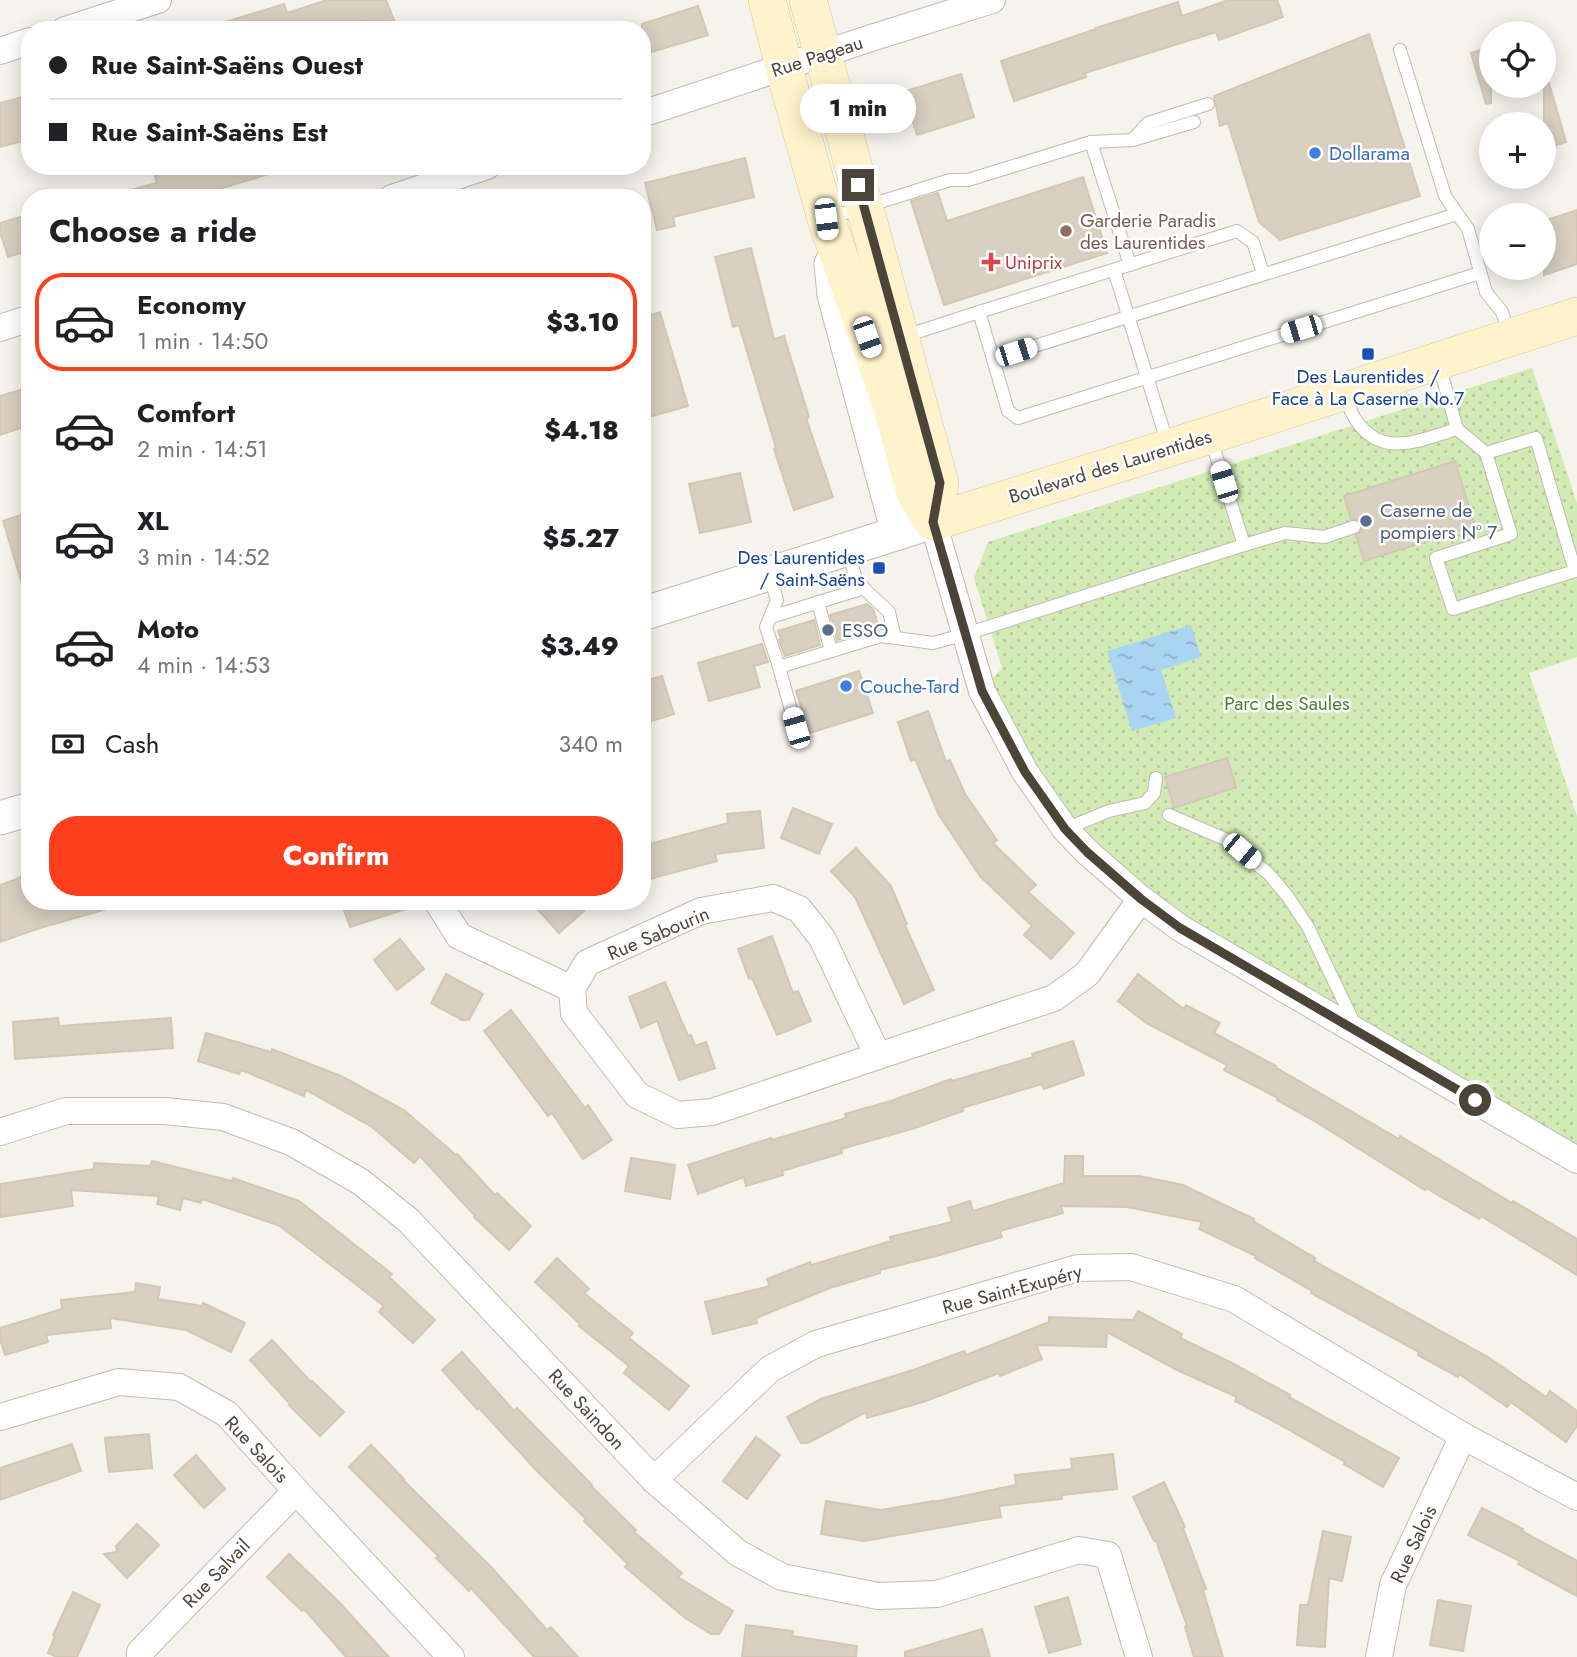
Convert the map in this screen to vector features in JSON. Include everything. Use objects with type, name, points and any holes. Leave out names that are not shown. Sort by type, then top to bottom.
[{"type":"main road","points":[[767,0],[826,219],[892,407],[915,494],[933,522]]},
{"type":"main road","points":[[808,0],[940,483],[933,522]]},
{"type":"main road","name":"Boulevard des Laurentides","points":[[933,522],[1577,316]]},
{"type":"street","points":[[93,21],[158,0]]},
{"type":"street","name":"Rue Pageau","points":[[651,111],[992,0]]},
{"type":"street","points":[[0,51],[21,44]]},
{"type":"street","points":[[419,189],[460,175]]},
{"type":"street","points":[[826,219],[834,295],[898,533]]},
{"type":"street","points":[[0,328],[21,321]]},
{"type":"street","points":[[933,522],[982,691],[1025,772],[1065,829],[1087,852],[1141,899],[1180,928],[1577,1160]]},
{"type":"street","name":"Boulevard des Laurentides","points":[[651,611],[933,522]]},
{"type":"street","points":[[0,818],[21,811]]},
{"type":"street","name":"Rue Sabourin","points":[[572,989],[587,963],[701,911],[773,898],[799,909],[822,939],[878,1056]]},
{"type":"street","points":[[443,910],[459,936],[572,989],[574,1013],[637,1095],[678,1115],[712,1112],[1054,998],[1087,974],[1141,899]]},
{"type":"street","name":"Rue Saindon","points":[[0,1132],[66,1111],[164,1111],[223,1117],[291,1142],[360,1182],[408,1220],[654,1480],[738,1553],[782,1577],[878,1596],[937,1594],[1079,1550],[1108,1555],[1139,1657]]},
{"type":"street","name":"Rue Saint-Exupéry","points":[[654,1480],[770,1369],[817,1344],[1078,1268],[1130,1267],[1234,1299],[1463,1436],[1577,1497]]},
{"type":"street","name":"Rue Salois","points":[[0,1417],[119,1382],[179,1387],[227,1414],[451,1657]]},
{"type":"street","name":"Rue Salois","points":[[1379,1657],[1392,1585],[1463,1436]]},
{"type":"street","name":"Rue Salvail","points":[[140,1657],[140,1652],[296,1491]]},
{"type":"lane","points":[[1400,50],[1445,196],[1468,229],[1479,269]]},
{"type":"lane","points":[[1133,140],[1148,123],[1208,104]]},
{"type":"lane","points":[[826,219],[950,180],[968,180],[1091,142],[1133,140],[1194,122]]},
{"type":"lane","points":[[1091,142],[1130,265]]},
{"type":"lane","points":[[993,359],[1457,214]]},
{"type":"lane","points":[[900,337],[1237,231],[1253,242],[1263,274]]},
{"type":"lane","points":[[1114,270],[1169,448]]},
{"type":"lane","points":[[979,313],[1008,411],[1018,418],[1479,273]]},
{"type":"lane","points":[[1482,280],[1486,292],[1502,312],[1510,338]]},
{"type":"lane","points":[[1438,361],[1457,429],[1486,453],[1511,534],[1436,558],[1453,610],[1575,571],[1535,438],[1486,453]]},
{"type":"lane","points":[[1343,391],[1361,426],[1383,443],[1400,445],[1457,429]]},
{"type":"lane","points":[[1210,435],[1244,545]]},
{"type":"lane","points":[[779,667],[881,636],[933,643],[1285,533],[1324,537],[1354,527]]},
{"type":"lane","points":[[847,549],[857,582],[889,612],[895,638]]},
{"type":"lane","points":[[770,573],[777,600],[766,627],[796,728]]},
{"type":"lane","points":[[771,617],[864,588]]},
{"type":"lane","points":[[818,602],[831,651]]},
{"type":"lane","points":[[1065,829],[1109,811],[1145,803],[1154,793],[1156,778]]},
{"type":"lane","points":[[1169,815],[1225,839],[1269,874],[1308,927],[1358,1031]]},
{"type":"green space","name":"Parc des Saules","points":[[1532,368],[1577,503],[1577,657],[1529,673],[1577,816],[1577,1160],[1358,1031],[1087,852],[982,691],[1002,668],[974,578],[988,542]]},
{"type":"water","points":[[1191,625],[1201,657],[1161,670],[1176,718],[1132,731],[1107,651]]},
{"type":"building","points":[[327,0],[386,0],[394,20],[229,21],[284,4],[287,13]]},
{"type":"building","points":[[1229,0],[1277,0],[1283,17],[1219,40],[1216,32],[1085,73],[1086,77],[1014,101],[1001,61],[1178,2],[1182,16]]},
{"type":"building","points":[[698,6],[708,35],[651,52],[651,21]]},
{"type":"building","points":[[1369,34],[1420,196],[1280,240],[1259,222],[1228,123],[1220,126],[1214,96]]},
{"type":"building","points":[[1479,51],[1479,80],[1471,53]]},
{"type":"building","points":[[961,74],[974,117],[917,135],[903,92]]},
{"type":"building","points":[[21,97],[21,141],[0,147],[0,103]]},
{"type":"building","points":[[1484,98],[1491,98],[1491,103],[1486,104]]},
{"type":"building","points":[[1544,98],[1553,98],[1566,142],[1556,145],[1556,112],[1544,112]]},
{"type":"building","points":[[745,158],[754,197],[673,217],[675,226],[657,230],[651,206],[651,189],[647,189],[645,183]]},
{"type":"building","points":[[266,175],[218,189],[134,189],[157,183],[155,176]]},
{"type":"building","points":[[1083,177],[1107,253],[944,305],[911,201],[938,193],[947,221]]},
{"type":"building","points":[[1577,210],[1577,264],[1556,271],[1556,217]]},
{"type":"building","points":[[21,217],[21,253],[8,257],[0,223]]},
{"type":"building","points":[[751,248],[774,339],[784,336],[809,417],[806,418],[833,497],[794,510],[739,325],[733,327],[715,257]]},
{"type":"building","points":[[660,312],[688,406],[651,416],[651,315]]},
{"type":"building","points":[[21,390],[21,428],[0,435],[0,396]]},
{"type":"building","points":[[1455,461],[1475,526],[1364,561],[1356,535],[1361,532],[1362,525],[1359,520],[1351,519],[1344,496]]},
{"type":"building","points":[[740,473],[751,522],[700,533],[689,484]]},
{"type":"building","points":[[21,515],[21,581],[3,521]]},
{"type":"building","points":[[867,604],[873,609],[879,628],[837,640],[830,615]]},
{"type":"building","points":[[814,620],[820,645],[785,656],[778,631]]},
{"type":"building","points":[[762,644],[768,662],[754,666],[760,687],[709,701],[698,663]]},
{"type":"building","points":[[859,671],[873,713],[810,733],[796,691]]},
{"type":"building","points":[[662,676],[674,714],[651,721],[651,679]]},
{"type":"building","points":[[928,711],[946,762],[950,760],[965,794],[997,840],[993,843],[1036,885],[1028,892],[1074,933],[1051,959],[1024,935],[1032,926],[980,876],[939,815],[915,759],[911,761],[898,722]]},
{"type":"building","points":[[1227,758],[1236,787],[1174,808],[1165,777]]},
{"type":"building","points":[[793,808],[832,824],[819,854],[781,838]]},
{"type":"building","points":[[760,811],[764,848],[715,854],[717,861],[651,879],[651,844],[728,823],[727,814]]},
{"type":"building","points":[[856,848],[891,886],[934,990],[904,1004],[855,897],[831,871]]},
{"type":"building","points":[[21,877],[21,910],[103,910],[0,942],[0,885]]},
{"type":"building","points":[[344,910],[403,910],[350,927]]},
{"type":"building","points":[[538,910],[583,910],[584,911],[559,933]]},
{"type":"building","points":[[772,936],[793,993],[798,991],[811,1021],[777,1035],[752,978],[749,979],[738,949]]},
{"type":"building","points":[[400,939],[424,969],[397,990],[374,960]]},
{"type":"building","points":[[446,974],[483,994],[469,1020],[462,1020],[431,1003]]},
{"type":"building","points":[[1138,974],[1184,1009],[1186,1005],[1220,1023],[1214,1033],[1276,1066],[1399,1139],[1400,1136],[1577,1239],[1577,1275],[1481,1216],[1479,1219],[1426,1188],[1425,1190],[1277,1100],[1278,1098],[1224,1070],[1227,1065],[1146,1023],[1118,1001]]},
{"type":"building","points":[[665,982],[688,1036],[691,1035],[695,1046],[706,1042],[715,1068],[679,1080],[657,1021],[641,1028],[629,997]]},
{"type":"building","points":[[511,1010],[585,1108],[588,1105],[612,1140],[583,1159],[552,1113],[548,1116],[484,1031]]},
{"type":"building","points":[[58,1018],[59,1026],[171,1018],[173,1048],[15,1059],[13,1022]]},
{"type":"building","points":[[206,1033],[271,1052],[272,1049],[341,1076],[404,1110],[457,1154],[495,1195],[497,1193],[531,1226],[509,1250],[474,1217],[420,1156],[414,1163],[372,1127],[306,1090],[304,1096],[241,1070],[239,1074],[198,1061]]},
{"type":"building","points":[[1073,1041],[1084,1075],[1044,1089],[1042,1084],[962,1108],[963,1111],[915,1128],[841,1149],[842,1153],[782,1171],[783,1175],[746,1186],[744,1177],[698,1194],[688,1165],[771,1138],[772,1140],[846,1118],[845,1114],[951,1079],[952,1081],[1033,1057],[1032,1054]]},
{"type":"building","points":[[1065,1156],[1083,1156],[1083,1176],[1139,1176],[1183,1185],[1254,1219],[1253,1221],[1315,1258],[1314,1261],[1488,1357],[1546,1397],[1550,1391],[1577,1411],[1577,1426],[1566,1442],[1511,1402],[1507,1407],[1459,1374],[1458,1377],[1418,1355],[1419,1352],[1311,1293],[1312,1291],[1255,1258],[1256,1256],[1199,1229],[1202,1222],[1127,1207],[1061,1206],[1063,1213],[1000,1231],[1002,1237],[880,1270],[880,1273],[830,1288],[756,1318],[757,1323],[713,1334],[705,1302],[770,1286],[767,1279],[810,1262],[811,1265],[891,1241],[890,1237],[952,1222],[948,1208],[970,1201],[973,1211],[1064,1183]]},
{"type":"building","points":[[631,1158],[675,1165],[670,1199],[625,1191]]},
{"type":"building","points":[[152,1161],[232,1181],[233,1178],[299,1201],[392,1274],[389,1277],[435,1320],[413,1343],[379,1312],[384,1306],[280,1226],[202,1199],[201,1203],[183,1198],[180,1210],[157,1204],[159,1196],[71,1190],[73,1206],[0,1217],[0,1184],[94,1169],[94,1163],[150,1166]]},
{"type":"building","points":[[557,1258],[589,1289],[584,1293],[633,1333],[629,1338],[689,1386],[669,1410],[624,1373],[629,1366],[579,1326],[581,1325],[535,1282]]},
{"type":"building","points":[[136,1283],[160,1287],[158,1299],[202,1306],[203,1303],[245,1323],[231,1352],[186,1330],[110,1318],[111,1328],[46,1335],[48,1342],[5,1355],[0,1328],[62,1309],[61,1300],[135,1292]]},
{"type":"building","points":[[1138,1311],[1182,1334],[1180,1338],[1232,1363],[1399,1458],[1383,1487],[1344,1464],[1345,1462],[1235,1401],[1237,1397],[1177,1370],[1107,1332],[1106,1347],[1036,1345],[1042,1359],[923,1402],[867,1418],[866,1412],[808,1443],[801,1443],[787,1417],[821,1399],[964,1351],[966,1355],[1049,1322],[1049,1317],[1133,1320]]},
{"type":"building","points":[[272,1340],[311,1382],[344,1412],[320,1436],[250,1360]]},
{"type":"building","points":[[462,1352],[514,1411],[517,1408],[636,1530],[634,1532],[682,1573],[678,1577],[733,1611],[719,1634],[711,1634],[685,1618],[625,1567],[628,1564],[584,1521],[586,1519],[479,1408],[477,1409],[442,1370]]},
{"type":"building","points":[[149,1434],[152,1468],[109,1472],[105,1438]]},
{"type":"building","points":[[756,1437],[780,1455],[747,1499],[723,1481]]},
{"type":"building","points":[[72,1444],[81,1471],[0,1500],[0,1468]]},
{"type":"building","points":[[371,1445],[491,1567],[547,1630],[551,1627],[578,1657],[534,1657],[471,1588],[469,1591],[436,1558],[438,1556],[349,1467]]},
{"type":"building","points":[[1113,1454],[1117,1489],[999,1506],[1001,1517],[864,1541],[821,1534],[826,1501],[881,1510],[934,1502],[1016,1485],[1015,1475],[1072,1469],[1071,1459]]},
{"type":"building","points":[[196,1455],[225,1489],[204,1508],[174,1475]]},
{"type":"building","points":[[1164,1482],[1185,1527],[1183,1528],[1206,1589],[1203,1590],[1223,1657],[1194,1657],[1185,1627],[1187,1626],[1156,1541],[1133,1497]]},
{"type":"building","points":[[1482,1508],[1577,1561],[1577,1596],[1518,1564],[1520,1561],[1468,1535]]},
{"type":"building","points":[[137,1524],[159,1545],[127,1578],[104,1554],[117,1552],[116,1546]]},
{"type":"building","points":[[1323,1531],[1351,1537],[1342,1581],[1329,1578],[1325,1647],[1297,1645],[1300,1605],[1308,1605]]},
{"type":"building","points":[[289,1554],[338,1601],[389,1657],[346,1657],[304,1609],[302,1611],[267,1577]]},
{"type":"building","points":[[73,1592],[100,1605],[77,1657],[57,1657],[48,1653],[55,1636],[53,1635]]},
{"type":"building","points":[[1068,1597],[1081,1644],[1049,1653],[1035,1607]]},
{"type":"building","points":[[1438,1600],[1471,1606],[1463,1651],[1430,1645]]},
{"type":"building","points":[[746,1625],[793,1631],[792,1636],[857,1646],[856,1657],[742,1657]]},
{"type":"building","points":[[982,1629],[990,1657],[905,1657],[905,1652]]},
{"type":"place","name":"Dollarama","points":[[1315,153]]},
{"type":"place","name":"Garderie Paradis des Laurentides","points":[[1066,231]]},
{"type":"place","name":"Uniprix","points":[[991,262]]},
{"type":"place","name":"Des Laurentides / Face à La Caserne No.7","points":[[1368,354]]},
{"type":"place","name":"Caserne de pompiers N° 7","points":[[1366,521]]},
{"type":"place","name":"Des Laurentides / Saint-Saëns","points":[[879,568]]},
{"type":"place","name":"ESSO","points":[[828,630]]},
{"type":"place","name":"Couche-Tard","points":[[846,686]]},
{"type":"route","points":[[858,185],[940,483],[933,522],[982,691],[1025,772],[1065,829],[1087,852],[1141,899],[1180,928],[1475,1100]]}]
